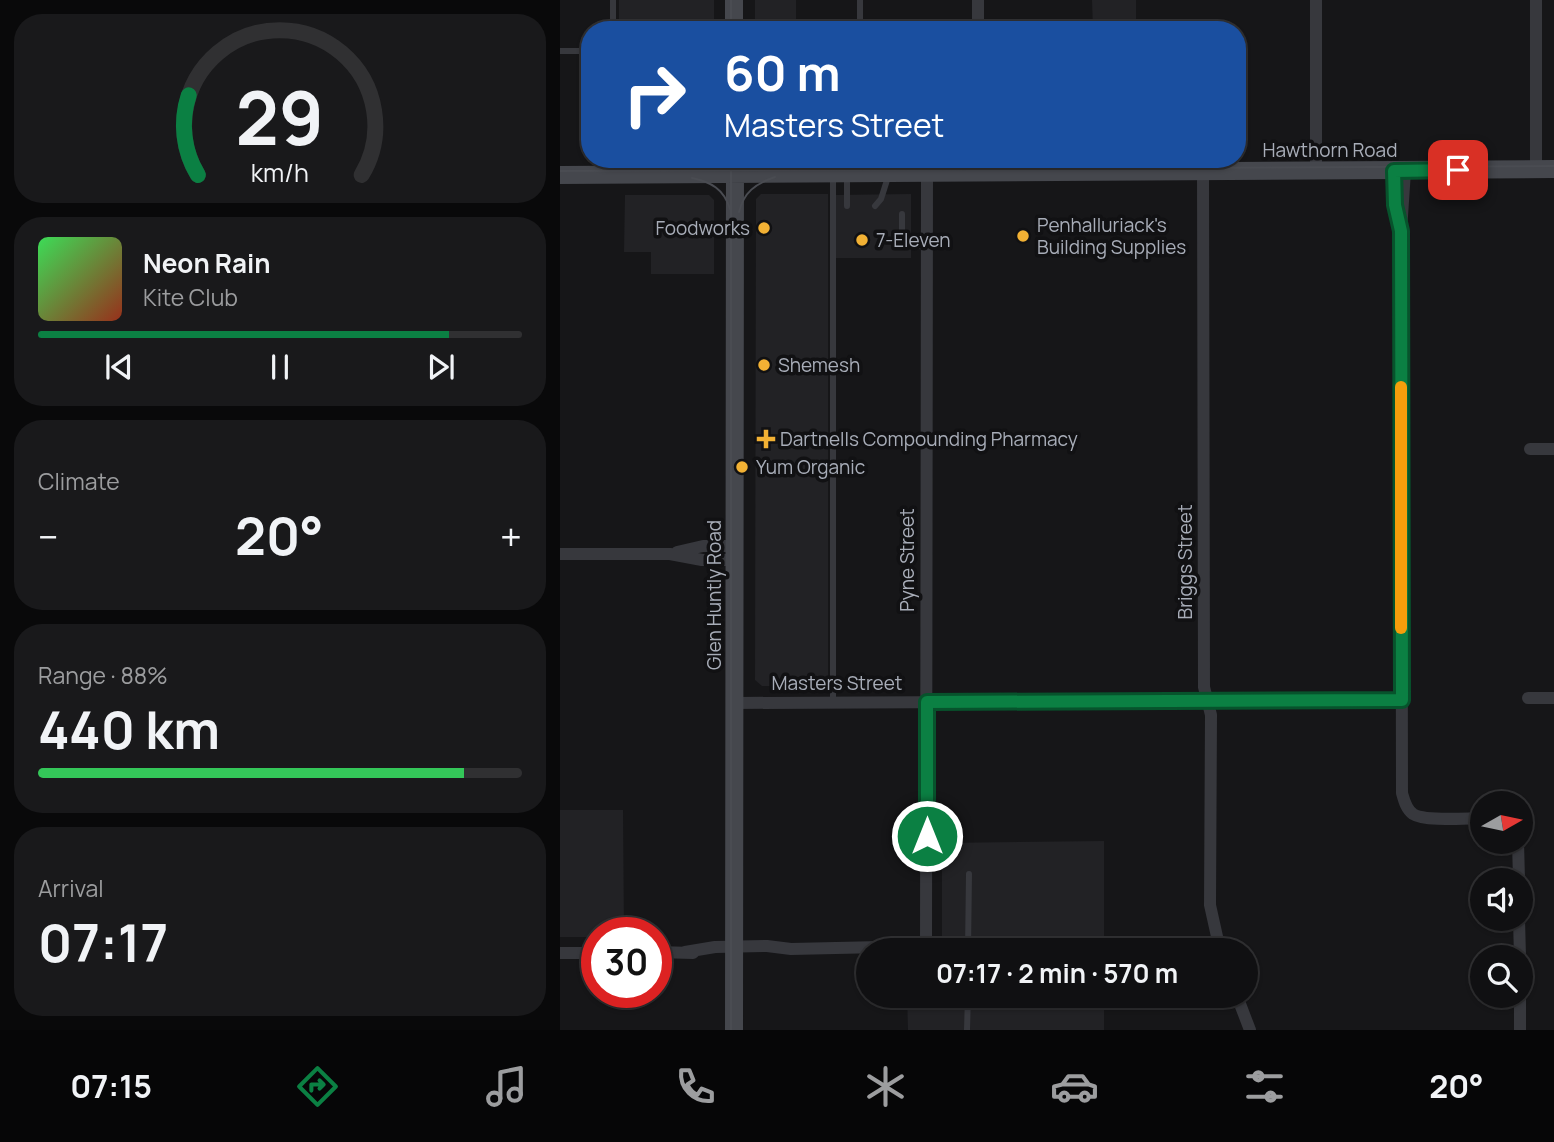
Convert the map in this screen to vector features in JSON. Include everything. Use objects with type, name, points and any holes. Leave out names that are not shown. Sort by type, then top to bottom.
[{"type":"main road","points":[[734,0],[734,21]]},
{"type":"main road","name":"Hawthorn Road","points":[[560,175],[712,168]]},
{"type":"main road","name":"Glen Huntly Road","points":[[734,168],[734,1030]]},
{"type":"main road","name":"Hawthorn Road","points":[[749,168],[840,174],[890,174],[963,168]]},
{"type":"main road","name":"Hawthorn Road","points":[[1053,168],[1203,172],[1545,169]]},
{"type":"street","points":[[978,0],[978,21]]},
{"type":"street","points":[[1316,0],[1316,171]]},
{"type":"street","points":[[1536,0],[1545,169]]},
{"type":"street","points":[[1399,171],[1395,205],[1401,231],[1402,793],[1412,814],[1423,817],[1470,818]]},
{"type":"street","name":"Briggs Street","points":[[1203,172],[1204,677],[1211,715],[1210,905],[1217,938]]},
{"type":"street","name":"Pyne Street","points":[[734,951],[767,946],[791,949],[926,946],[927,173]]},
{"type":"street","points":[[1530,449],[1554,449]]},
{"type":"street","points":[[560,554],[670,554],[703,546],[735,553]]},
{"type":"street","points":[[1528,698],[1554,698]]},
{"type":"street","name":"Masters Street","points":[[735,703],[1402,700]]},
{"type":"street","points":[[672,952],[715,947],[734,951]]},
{"type":"street","points":[[560,953],[581,953]]},
{"type":"street","points":[[1242,1008],[1250,1030]]},
{"type":"street","points":[[1520,1008],[1520,1030]]},
{"type":"lane","points":[[613,0],[613,21]]},
{"type":"lane","points":[[860,0],[860,21]]},
{"type":"lane","points":[[560,51],[581,51]]},
{"type":"lane","points":[[840,174],[847,206]]},
{"type":"lane","points":[[833,702],[840,174]]},
{"type":"lane","points":[[875,206],[884,200],[890,174]]},
{"type":"lane","points":[[902,214],[902,240],[912,245],[927,247]]},
{"type":"lane","points":[[968,938],[969,874]]},
{"type":"lane","points":[[967,1030],[968,1008]]},
{"type":"shaded area","points":[[619,0],[714,0],[714,21],[619,21]]},
{"type":"shaded area","points":[[755,0],[796,0],[796,21],[755,21]]},
{"type":"shaded area","points":[[1092,0],[1136,0],[1136,21],[1093,21]]},
{"type":"shaded area","points":[[761,194],[828,194],[828,686],[762,686],[755,680],[756,199]]},
{"type":"shaded area","points":[[911,194],[911,258],[835,258],[834,195]]},
{"type":"shaded area","points":[[625,195],[709,195],[714,200],[714,274],[651,274],[651,252],[624,252]]},
{"type":"shaded area","points":[[560,810],[623,810],[624,917],[581,917],[581,937],[560,937]]},
{"type":"shaded area","points":[[1104,841],[1104,938],[942,938],[942,843]]},
{"type":"shaded area","points":[[907,1008],[1104,1008],[1104,1030],[908,1030]]},
{"type":"tram line","points":[[731,0],[731,21]]},
{"type":"tram line","points":[[1246,168],[1554,166]]},
{"type":"tram line","points":[[731,168],[731,1030]]},
{"type":"tram line","points":[[560,171],[1156,168]]},
{"type":"tram line","points":[[739,212],[751,190],[775,177]]},
{"type":"tram line","points":[[692,178],[716,188],[724,196],[730,209]]},
{"type":"slow traffic","points":[[1401,387],[1401,628]]},
{"type":"place","name":"Foodworks","points":[[764,228]]},
{"type":"place","name":"Penhalluriack's Building Supplies","points":[[1023,236]]},
{"type":"place","name":"7-Eleven","points":[[862,240]]},
{"type":"place","name":"Shemesh","points":[[764,365]]},
{"type":"place","name":"Dartnells Compounding Pharmacy","points":[[766,439]]},
{"type":"place","name":"Yum Organic","points":[[742,467]]},
{"type":"route","points":[[927,836],[927,702],[1402,700],[1401,231],[1395,205],[1394,171],[1458,170]]}]
